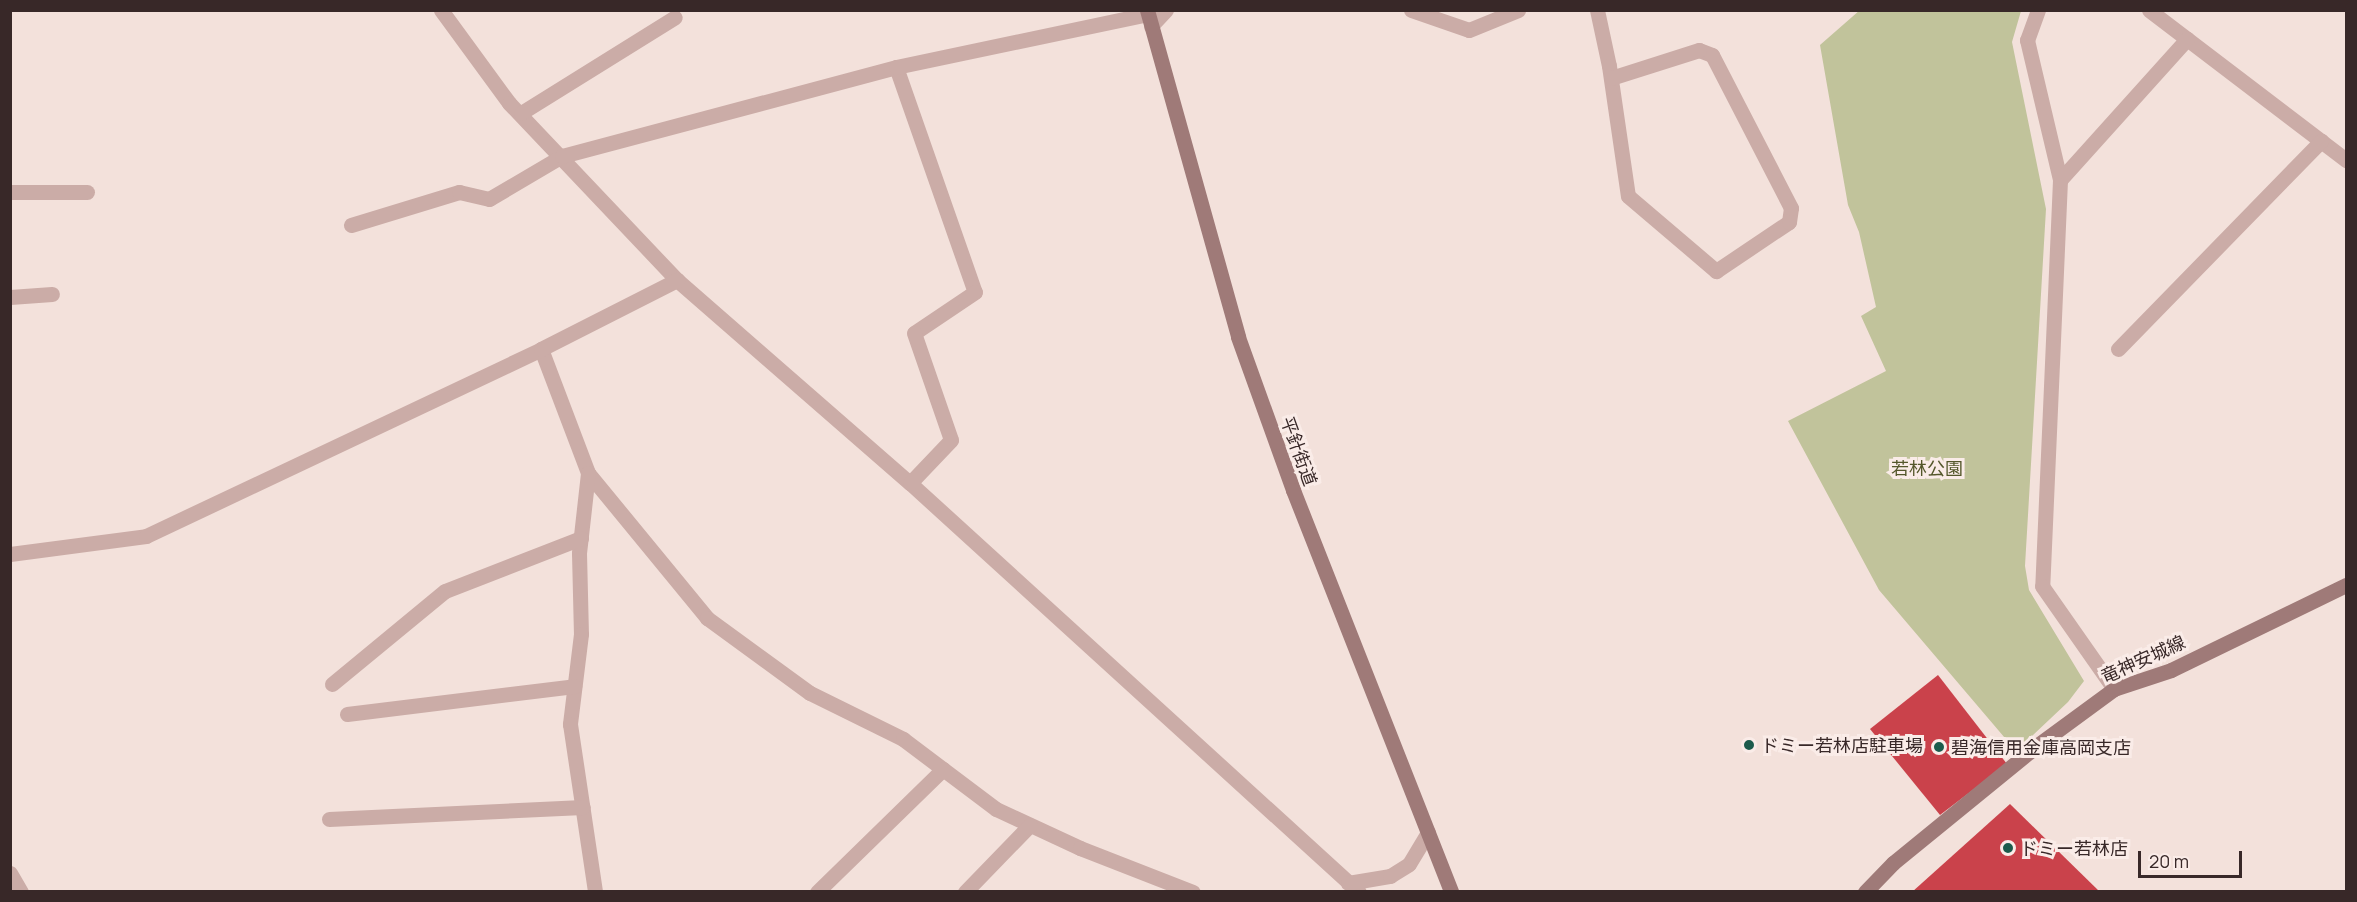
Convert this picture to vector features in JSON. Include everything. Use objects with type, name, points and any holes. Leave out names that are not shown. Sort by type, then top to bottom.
[{"type":"street","points":[[441,10],[509,103],[521,112],[677,280],[910,483],[1353,887],[1390,876],[1409,864],[1428,832]]},
{"type":"street","points":[[351,225],[459,192],[489,199],[562,156],[896,67],[1149,17],[1166,10]]},
{"type":"street","points":[[1411,10],[1469,30],[1518,10]]},
{"type":"street","points":[[1597,10],[1611,78],[1628,196],[1716,271],[1789,222],[1791,208],[1712,56],[1699,50],[1611,78]]},
{"type":"street","points":[[2038,10],[2027,40],[2060,180],[2042,586],[2114,689]]},
{"type":"street","points":[[2149,10],[2346,160]]},
{"type":"street","points":[[521,112],[675,17]]},
{"type":"street","name":"平針街道","points":[[1149,17],[1238,337],[1293,490],[1451,891]]},
{"type":"street","points":[[2060,180],[2187,39]]},
{"type":"street","points":[[896,67],[975,292],[914,333],[951,440],[910,483]]},
{"type":"street","points":[[2118,349],[2321,141]]},
{"type":"street","points":[[10,192],[87,192]]},
{"type":"street","points":[[10,554],[146,536],[541,349],[677,280]]},
{"type":"street","points":[[10,297],[52,294]]},
{"type":"street","points":[[541,349],[588,473],[707,618],[810,693],[903,739],[996,809],[1193,891]]},
{"type":"street","points":[[588,473],[580,538],[581,634],[570,724],[595,891]]},
{"type":"street","points":[[332,684],[445,591],[580,538]]},
{"type":"street","name":"竜神安城線","points":[[1865,891],[1893,863],[2035,747],[2114,689],[2171,670],[2346,585]]},
{"type":"street","points":[[347,714],[574,686]]},
{"type":"street","points":[[817,891],[943,769]]},
{"type":"street","points":[[329,819],[583,807]]},
{"type":"street","points":[[965,891],[1030,825]]},
{"type":"street","points":[[10,873],[21,891]]},
{"type":"green space","name":"若林公園","points":[[1860,10],[2021,11],[2012,42],[2046,209],[2025,566],[2029,590],[2084,681],[2068,702],[2016,751],[1879,590],[1788,421],[1886,371],[1861,316],[1876,307],[1859,232],[1848,205],[1820,45]]},
{"type":"building","name":"碧海信用金庫高岡支店","points":[[1938,675],[2007,764],[1940,815],[1870,729]]},
{"type":"building","name":"ドミー若林店","points":[[2010,804],[2100,892],[1912,892]]},
{"type":"place","name":"ドミー若林店駐車場","points":[[1749,745]]},
{"type":"place","name":"碧海信用金庫高岡支店","points":[[1939,747]]},
{"type":"place","name":"ドミー若林店","points":[[2008,848]]}]
